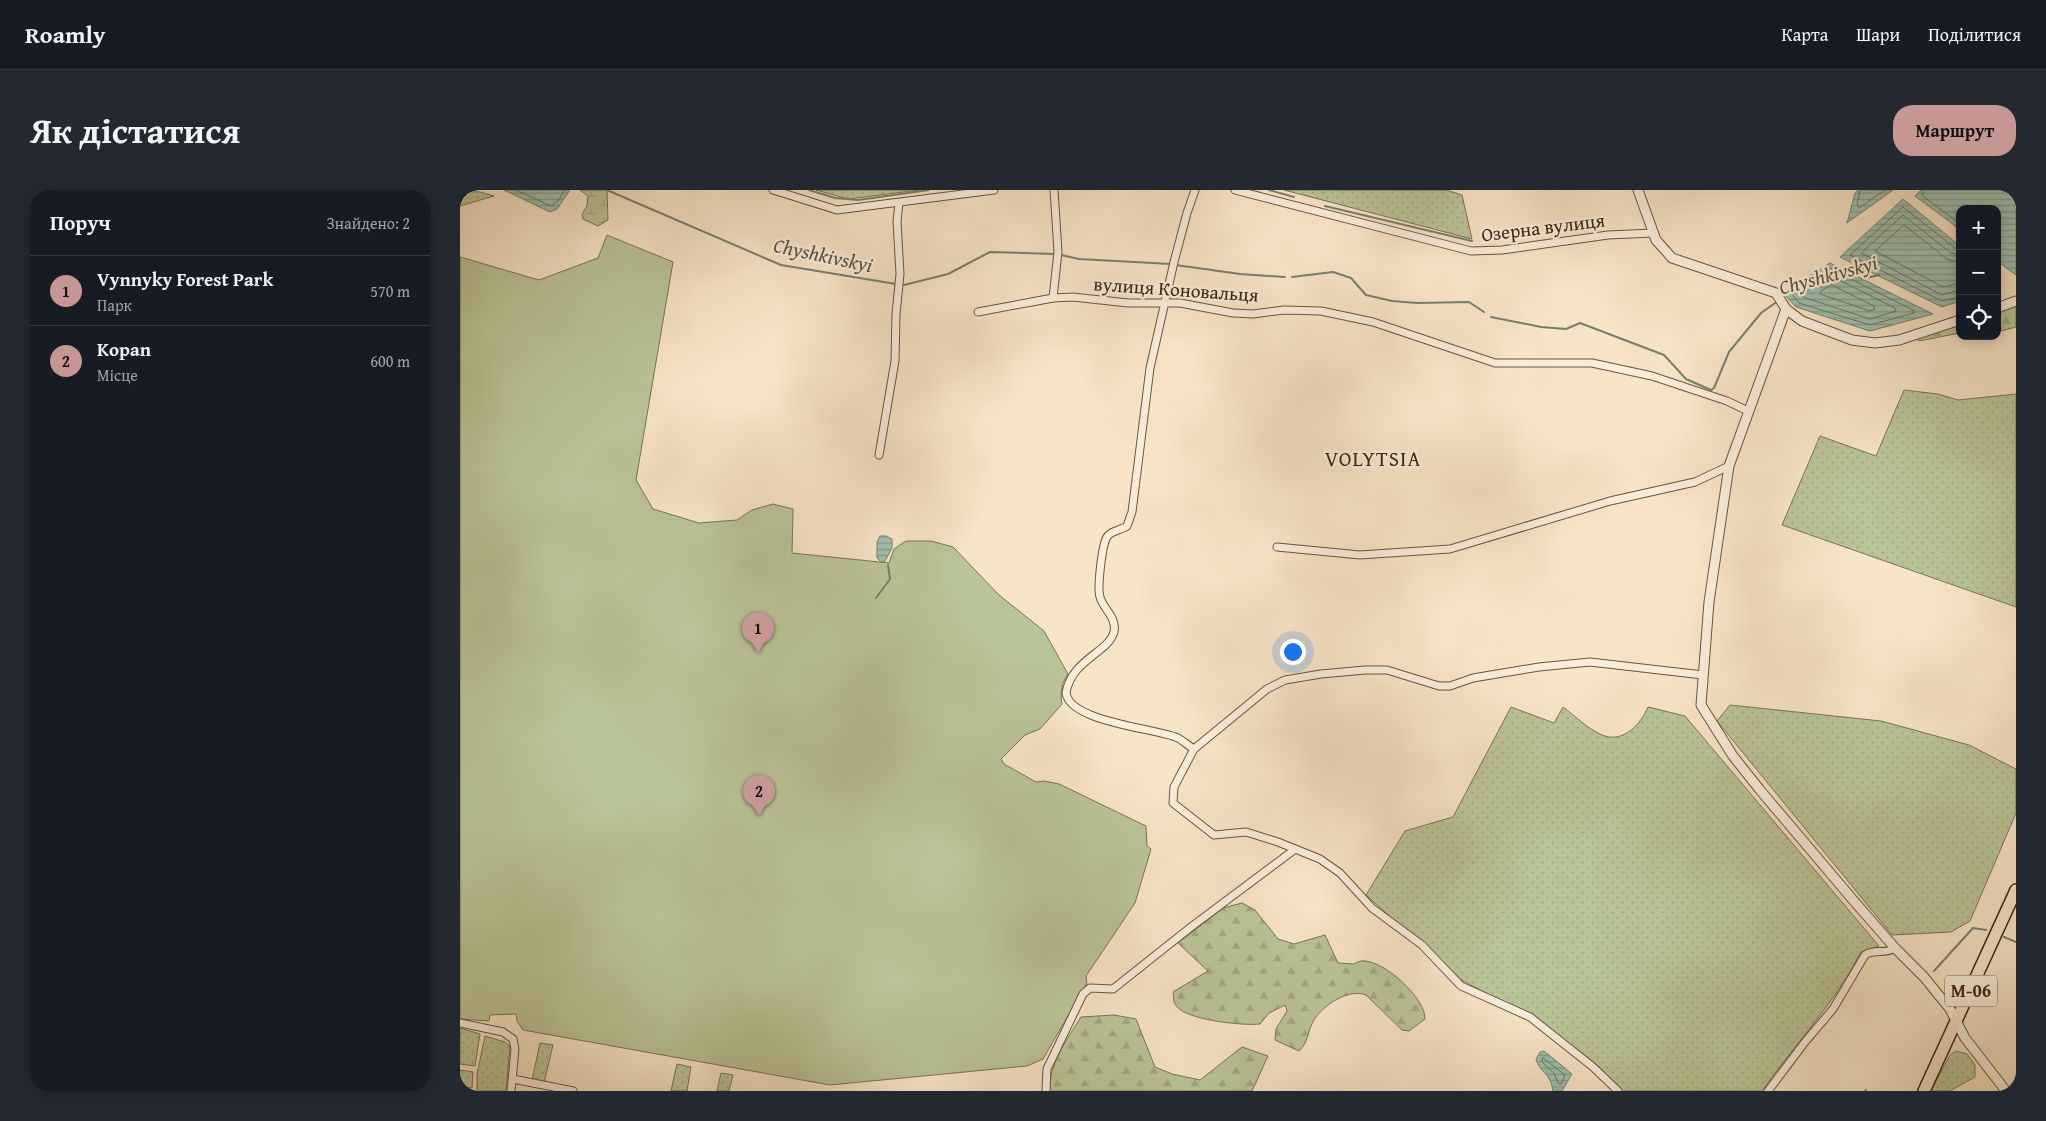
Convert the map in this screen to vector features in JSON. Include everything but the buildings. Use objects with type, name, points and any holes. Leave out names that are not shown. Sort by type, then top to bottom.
[{"type":"highway","name":"М-06","points":[[1924,1091],[2016,890]]},
{"type":"street","points":[[773,190],[837,210],[994,190]]},
{"type":"street","points":[[1053,298],[1058,252],[1054,190]]},
{"type":"street","points":[[1194,749],[1178,738],[1092,716],[1070,703],[1066,693],[1071,676],[1111,640],[1115,630],[1113,618],[1100,599],[1098,588],[1107,537],[1127,526],[1132,512],[1150,368],[1186,213],[1195,190]]},
{"type":"street","name":"Озерна вулиця","points":[[1236,190],[1471,252],[1502,250],[1608,235],[1653,233]]},
{"type":"street","points":[[1638,190],[1653,233],[1662,249],[1678,261],[1777,294],[1785,307],[1802,321],[1852,340],[1875,344],[1899,340],[1956,321]]},
{"type":"street","points":[[879,455],[895,361],[896,314],[900,274],[897,221],[900,203]]},
{"type":"street","name":"вулиця Коновальця","points":[[978,312],[1053,298],[1073,297],[1128,303],[1180,303],[1233,313],[1253,314],[1284,310],[1321,311],[1373,322],[1495,363],[1592,363],[1652,376],[1727,401],[1748,411]]},
{"type":"street","points":[[2001,307],[2016,301]]},
{"type":"street","points":[[1785,307],[1729,466],[1709,602],[1701,705],[1733,756],[1895,948],[1924,977],[1950,1010],[1956,1023],[1991,1074],[2006,1091]]},
{"type":"street","points":[[1277,547],[1360,555],[1450,549],[1610,501],[1695,482],[1729,466]]},
{"type":"street","points":[[1618,1091],[1593,1067],[1530,1017],[1461,986],[1422,946],[1372,908],[1340,873],[1320,859],[1278,842],[1246,832],[1214,835],[1173,803],[1174,787],[1194,749],[1275,684],[1321,674],[1388,670],[1439,686],[1450,686],[1473,678],[1539,667],[1590,662],[1702,675]]},
{"type":"street","points":[[1046,1091],[1047,1069],[1083,994],[1090,988],[1113,989],[1191,927],[1294,850]]},
{"type":"street","points":[[1768,1091],[1833,1009],[1865,955],[1873,951],[1889,953],[1895,948]]},
{"type":"street","points":[[460,1023],[504,1032],[513,1039],[513,1079],[511,1091]]},
{"type":"street","points":[[513,1079],[573,1091]]},
{"type":"green space","points":[[580,190],[607,190],[608,220],[598,226],[583,219],[582,214],[587,206],[588,196]]},
{"type":"green space","points":[[816,190],[919,190],[848,199]]},
{"type":"green space","points":[[1284,190],[1446,190],[1462,195],[1472,239]]},
{"type":"green space","points":[[460,191],[480,192],[494,196],[460,206]]},
{"type":"green space","points":[[607,235],[673,262],[636,480],[653,509],[699,523],[737,520],[752,510],[773,504],[793,509],[792,553],[889,563],[894,549],[906,541],[931,541],[953,547],[999,595],[1044,631],[1068,674],[1062,688],[1062,704],[1040,729],[1025,735],[1001,759],[1004,764],[1036,782],[1044,781],[1059,784],[1146,826],[1147,846],[1151,849],[1135,903],[1086,976],[1087,983],[1043,1059],[1027,1066],[830,1085],[523,1030],[517,1021],[516,1014],[490,1015],[489,1021],[460,1019],[460,257],[539,280],[598,258]]},
{"type":"green space","points":[[2016,306],[2016,327],[2001,331],[2001,312]]},
{"type":"green space","points":[[1956,324],[1956,334],[1919,341],[1917,339]]},
{"type":"green space","points":[[1904,390],[1938,394],[1958,400],[2016,394],[2016,607],[1782,525],[1820,436],[1876,456]]},
{"type":"green space","points":[[1730,705],[1881,721],[1969,745],[2016,769],[2016,813],[1970,921],[1951,932],[1892,935],[1717,721]]},
{"type":"green space","points":[[1511,707],[1554,723],[1563,707],[1592,729],[1610,737],[1624,735],[1630,731],[1641,720],[1648,707],[1685,716],[1879,946],[1861,952],[1851,971],[1827,1006],[1762,1091],[1623,1091],[1595,1063],[1531,1016],[1463,981],[1366,895],[1405,831],[1453,817]]},
{"type":"green space","points":[[1242,903],[1255,910],[1278,939],[1294,944],[1325,935],[1338,963],[1353,964],[1363,961],[1383,967],[1403,982],[1412,992],[1424,1011],[1425,1019],[1409,1031],[1402,1030],[1366,995],[1359,993],[1344,996],[1337,999],[1318,1014],[1312,1024],[1305,1044],[1299,1051],[1275,1040],[1276,1029],[1287,1011],[1285,1005],[1269,1013],[1260,1024],[1214,1021],[1180,1010],[1174,1003],[1173,992],[1208,971],[1178,943],[1223,908]]},
{"type":"green space","points":[[1114,1015],[1136,1019],[1155,1067],[1172,1074],[1200,1080],[1242,1047],[1268,1056],[1252,1091],[1049,1091],[1052,1071],[1056,1061],[1081,1017]]},
{"type":"green space","points":[[460,1028],[480,1034],[475,1066],[460,1064]]},
{"type":"green space","points":[[485,1036],[505,1042],[510,1046],[506,1091],[477,1091],[477,1074]]},
{"type":"green space","points":[[540,1043],[553,1045],[544,1083],[532,1080]]},
{"type":"green space","points":[[1956,1051],[1967,1054],[1975,1065],[1975,1077],[1950,1091],[1931,1091],[1950,1055]]},
{"type":"green space","points":[[677,1064],[691,1067],[687,1091],[671,1091]]},
{"type":"green space","points":[[460,1070],[473,1072],[472,1088],[460,1086]]},
{"type":"green space","points":[[721,1073],[733,1075],[729,1091],[717,1091]]},
{"type":"water","points":[[504,190],[570,190],[557,209],[550,212]]},
{"type":"water","points":[[1858,190],[1893,190],[1847,223],[1855,193]]},
{"type":"water","points":[[1921,190],[2016,190],[2016,275],[2001,264],[2001,205],[1956,205],[1956,228],[1915,196]]},
{"type":"water","points":[[1903,199],[1956,243],[1956,302],[1942,307],[1840,257]]},
{"type":"water","points":[[1830,263],[1933,314],[1870,331],[1796,307],[1783,293]]},
{"type":"water","points":[[880,536],[892,539],[892,548],[885,561],[881,562],[877,558],[877,542]]},
{"type":"water","points":[[1544,1051],[1572,1074],[1562,1091],[1553,1091],[1550,1080],[1538,1064],[1536,1059],[1540,1052]]},
{"type":"waterway","name":"Chyshkivskyi","points":[[607,190],[781,265],[896,284]]},
{"type":"waterway","points":[[809,190],[835,198],[858,200],[929,190]]},
{"type":"waterway","points":[[1269,190],[1294,197]]},
{"type":"waterway","points":[[1325,206],[1472,241]]},
{"type":"waterway","name":"Chyshkivskyi","points":[[904,285],[948,274],[990,252],[1055,254]]},
{"type":"waterway","name":"Chyshkivskyi","points":[[1061,255],[1079,259],[1171,264]]},
{"type":"waterway","name":"Chyshkivskyi","points":[[1176,265],[1240,274],[1285,277]]},
{"type":"waterway","name":"Chyshkivskyi","points":[[1292,277],[1333,272],[1351,278],[1366,295],[1392,301],[1417,303],[1469,302],[1484,312]]},
{"type":"waterway","name":"Chyshkivskyi","points":[[1862,279],[1879,275]]},
{"type":"waterway","name":"Chyshkivskyi","points":[[1491,317],[1541,327],[1566,329],[1580,323],[1664,355],[1686,379],[1711,390],[1714,388],[1729,352],[1761,313],[1778,301]]},
{"type":"waterway","points":[[876,598],[890,579],[888,565]]},
{"type":"waterway","points":[[1934,971],[1973,928],[1986,930]]},
{"type":"waterway","points":[[2004,937],[2016,942]]},
{"type":"place","name":"Vynnyky Forest Park","points":[[758,653]]},
{"type":"place","name":"Kopan","points":[[759,816]]},
{"type":"district","name":"VOLYTSIA","points":[[1373,459]]}]
